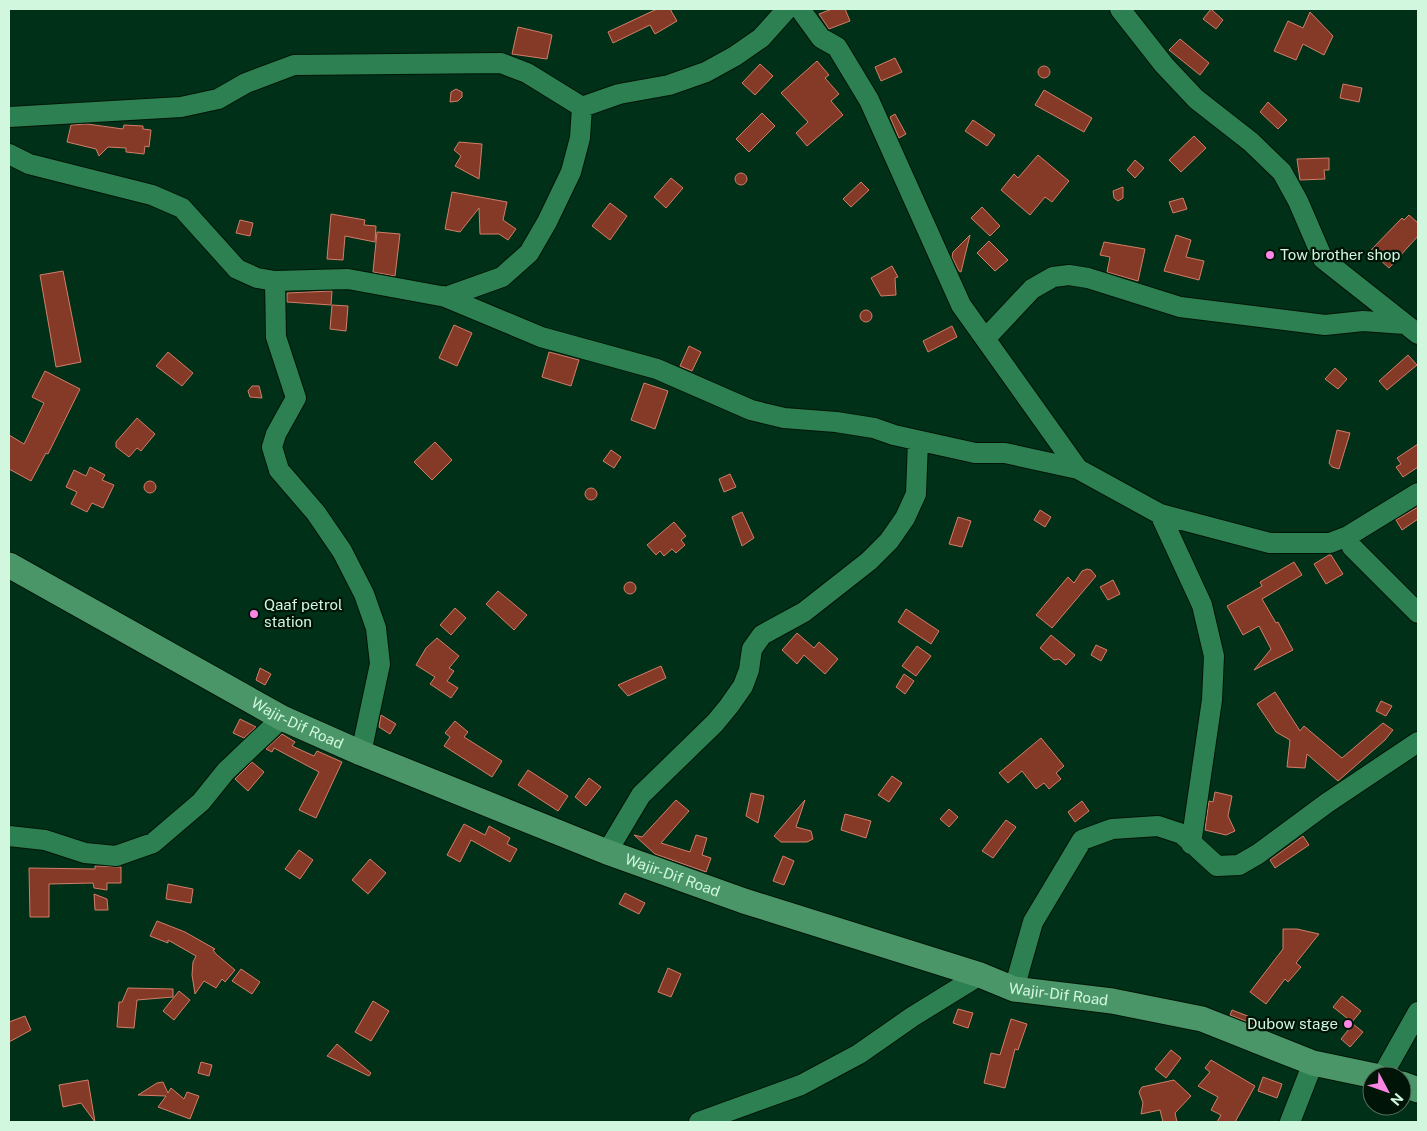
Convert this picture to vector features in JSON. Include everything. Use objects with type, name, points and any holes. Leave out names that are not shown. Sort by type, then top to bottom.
[{"type":"main road","name":"Wajir-Dif Road","points":[[9,565],[282,718],[362,753],[607,852],[744,901],[980,975],[1014,988],[1112,1001],[1202,1020],[1313,1063],[1362,1073]]},
{"type":"street","points":[[582,107],[619,94],[669,85],[706,72],[735,56],[761,38],[787,9]]},
{"type":"street","points":[[800,9],[821,38],[836,47],[869,100],[961,305],[1078,469]]},
{"type":"street","points":[[1120,9],[1164,65],[1196,99],[1251,142],[1282,172],[1298,202],[1323,259],[1412,329]]},
{"type":"street","points":[[9,117],[180,107],[218,98],[246,83],[294,65],[501,63],[527,72],[582,107]]},
{"type":"street","points":[[443,296],[476,287],[502,277],[529,252],[547,222],[571,172],[580,138],[582,107]]},
{"type":"street","points":[[9,154],[29,164],[152,195],[182,208],[237,269],[257,278],[275,281],[348,279],[443,296],[542,337],[657,369],[751,410],[784,418],[836,422],[874,428],[918,441],[975,453],[1006,453],[1078,469],[1160,514],[1270,543],[1330,543],[1348,536],[1418,493]]},
{"type":"street","points":[[985,339],[1032,290],[1053,277],[1069,275],[1088,278],[1180,307],[1325,325],[1363,321],[1412,329]]},
{"type":"street","points":[[275,281],[276,337],[296,398],[276,434],[272,447],[279,470],[316,512],[342,551],[364,594],[376,628],[380,664],[362,753]]},
{"type":"street","points":[[607,852],[642,795],[715,723],[729,706],[743,686],[749,670],[752,649],[762,635],[804,612],[889,541],[905,518],[916,494],[918,441]]},
{"type":"street","points":[[1160,514],[1202,605],[1214,656],[1212,700],[1191,844]]},
{"type":"street","points":[[1348,536],[1352,548],[1418,613]]},
{"type":"street","points":[[9,836],[45,840],[85,853],[116,856],[153,843],[201,802],[226,772],[282,718]]},
{"type":"street","points":[[1014,988],[1033,922],[1082,840],[1112,829],[1158,826],[1182,834],[1217,866],[1239,865],[1258,854],[1327,803],[1418,742]]},
{"type":"street","points":[[699,1122],[801,1085],[859,1054],[980,975]]},
{"type":"street","points":[[1388,1066],[1418,1012]]},
{"type":"street","points":[[1290,1122],[1313,1063]]},
{"type":"building","points":[[657,9],[670,9],[677,21],[655,34],[650,25],[613,43],[608,32]]},
{"type":"building","points":[[832,9],[845,9],[850,21],[829,29],[819,14]]},
{"type":"building","points":[[1211,9],[1223,20],[1216,29],[1203,19]]},
{"type":"building","points":[[1310,12],[1333,36],[1324,55],[1303,44],[1296,60],[1274,51],[1288,21],[1303,28]]},
{"type":"building","points":[[518,27],[552,35],[547,59],[512,54]]},
{"type":"building","points":[[1180,39],[1209,63],[1200,75],[1169,50]]},
{"type":"building","points":[[895,58],[902,72],[881,81],[875,67]]},
{"type":"building","points":[[817,61],[829,75],[825,78],[839,94],[831,101],[843,115],[807,146],[796,133],[808,122],[781,93]]},
{"type":"building","points":[[760,64],[773,76],[755,95],[742,83]]},
{"type":"building","points":[[1042,66],[1046,66],[1050,72],[1046,78],[1042,78],[1038,74],[1038,70]]},
{"type":"building","points":[[1343,84],[1362,88],[1359,102],[1340,98]]},
{"type":"building","points":[[456,89],[462,92],[462,97],[458,101],[450,102],[451,92]]},
{"type":"building","points":[[1044,90],[1092,118],[1084,132],[1035,105]]},
{"type":"building","points":[[1268,102],[1287,120],[1278,129],[1260,112]]},
{"type":"building","points":[[762,113],[775,126],[749,152],[736,139]]},
{"type":"building","points":[[895,114],[906,134],[899,138],[890,117]]},
{"type":"building","points":[[973,120],[995,135],[987,146],[965,131]]},
{"type":"building","points":[[87,124],[123,129],[124,125],[143,126],[143,129],[151,130],[149,147],[145,146],[144,154],[126,152],[126,148],[108,147],[99,156],[96,149],[67,142],[71,125]]},
{"type":"building","points":[[1194,136],[1206,148],[1181,172],[1169,160]]},
{"type":"building","points":[[459,142],[482,144],[479,179],[455,166],[461,156],[454,150]]},
{"type":"building","points":[[1038,155],[1069,181],[1052,202],[1045,197],[1030,215],[1001,190],[1014,174],[1018,178]]},
{"type":"building","points":[[1329,158],[1329,170],[1324,170],[1325,179],[1300,180],[1297,159]]},
{"type":"building","points":[[1135,160],[1144,168],[1135,178],[1127,170]]},
{"type":"building","points":[[739,173],[743,173],[747,179],[743,185],[739,185],[735,181],[735,177]]},
{"type":"building","points":[[671,178],[683,188],[666,208],[654,197]]},
{"type":"building","points":[[861,182],[869,190],[851,207],[843,199]]},
{"type":"building","points":[[1123,187],[1123,198],[1118,201],[1114,198],[1113,191]]},
{"type":"building","points":[[452,192],[507,202],[503,220],[516,229],[508,240],[499,234],[480,234],[479,208],[460,232],[445,229]]},
{"type":"building","points":[[1183,198],[1187,209],[1173,213],[1169,202]]},
{"type":"building","points":[[610,203],[627,216],[610,240],[592,226]]},
{"type":"building","points":[[982,207],[1000,226],[990,236],[971,218]]},
{"type":"building","points":[[331,214],[365,220],[364,225],[376,226],[375,242],[345,236],[343,260],[327,259]]},
{"type":"building","points":[[1409,215],[1418,223],[1418,236],[1389,268],[1370,251],[1402,218],[1404,220]]},
{"type":"building","points":[[240,220],[253,223],[250,236],[236,233]]},
{"type":"building","points":[[377,232],[400,234],[395,276],[373,272]]},
{"type":"building","points":[[970,235],[961,272],[952,257],[953,252]]},
{"type":"building","points":[[1176,235],[1191,240],[1186,257],[1204,261],[1199,280],[1164,271]]},
{"type":"building","points":[[989,241],[1008,260],[995,271],[977,253]]},
{"type":"building","points":[[1104,242],[1145,249],[1138,281],[1107,272],[1110,257],[1100,255]]},
{"type":"building","points":[[892,266],[898,277],[895,278],[896,295],[881,296],[871,278]]},
{"type":"building","points":[[63,271],[81,362],[56,367],[40,275]]},
{"type":"building","points":[[332,291],[331,305],[287,302],[287,293]]},
{"type":"building","points":[[332,305],[348,306],[346,331],[330,329]]},
{"type":"building","points":[[864,310],[868,310],[872,316],[868,322],[864,322],[860,318],[860,314]]},
{"type":"building","points":[[454,325],[472,333],[457,366],[439,358]]},
{"type":"building","points":[[952,326],[957,337],[928,352],[923,341]]},
{"type":"building","points":[[689,346],[701,352],[692,371],[680,366]]},
{"type":"building","points":[[168,352],[193,373],[182,386],[156,366]]},
{"type":"building","points":[[549,352],[579,360],[571,386],[542,377]]},
{"type":"building","points":[[1408,355],[1417,365],[1387,390],[1379,381]]},
{"type":"building","points":[[1335,368],[1347,379],[1338,389],[1325,379]]},
{"type":"building","points":[[45,371],[80,389],[48,454],[46,453],[31,481],[9,469],[9,435],[24,444],[44,403],[32,397]]},
{"type":"building","points":[[644,383],[668,391],[655,429],[631,420]]},
{"type":"building","points":[[252,386],[259,386],[262,398],[250,397],[248,391]]},
{"type":"building","points":[[137,418],[155,434],[141,451],[137,448],[129,457],[116,447],[116,442]]},
{"type":"building","points":[[1337,430],[1350,433],[1339,469],[1332,467],[1329,463]]},
{"type":"building","points":[[435,442],[452,460],[432,480],[414,462]]},
{"type":"building","points":[[1418,444],[1418,467],[1403,477],[1396,467],[1401,464],[1397,458]]},
{"type":"building","points":[[611,450],[621,457],[614,468],[603,461]]},
{"type":"building","points":[[90,467],[105,475],[102,480],[114,485],[103,508],[92,503],[87,512],[71,504],[77,492],[66,487],[74,470],[86,476]]},
{"type":"building","points":[[730,474],[736,487],[724,492],[719,479]]},
{"type":"building","points":[[148,481],[152,481],[156,487],[152,493],[148,493],[144,489],[144,485]]},
{"type":"building","points":[[589,488],[593,488],[597,494],[593,500],[589,500],[585,496],[585,492]]},
{"type":"building","points":[[1418,507],[1418,519],[1402,530],[1396,520]]},
{"type":"building","points":[[1040,510],[1051,517],[1045,527],[1034,520]]},
{"type":"building","points":[[742,512],[754,538],[742,546],[732,517]]},
{"type":"building","points":[[958,517],[971,521],[962,547],[949,544]]},
{"type":"building","points":[[674,522],[686,536],[681,540],[685,545],[676,553],[672,549],[664,556],[660,551],[656,555],[647,545]]},
{"type":"building","points":[[1331,555],[1343,574],[1326,584],[1314,564]]},
{"type":"building","points":[[1294,562],[1302,575],[1262,599],[1276,623],[1278,622],[1293,650],[1254,670],[1271,649],[1259,626],[1243,635],[1227,606],[1262,586],[1260,582]]},
{"type":"building","points":[[1091,570],[1096,576],[1052,628],[1036,615],[1068,577],[1074,583],[1082,571]]},
{"type":"building","points":[[1113,580],[1120,594],[1108,600],[1100,587]]},
{"type":"building","points":[[628,582],[632,582],[636,588],[632,594],[628,594],[624,590],[624,586]]},
{"type":"building","points":[[498,591],[527,615],[514,630],[486,604]]},
{"type":"building","points":[[455,608],[466,618],[451,635],[440,625]]},
{"type":"building","points":[[906,609],[939,631],[931,644],[898,622]]},
{"type":"building","points":[[797,633],[814,648],[819,642],[838,659],[825,674],[804,655],[797,664],[782,650]]},
{"type":"building","points":[[1051,635],[1075,655],[1066,665],[1059,659],[1054,660],[1040,648]]},
{"type":"building","points":[[437,638],[459,656],[449,668],[454,671],[447,681],[458,688],[451,698],[430,684],[435,677],[416,665],[426,648]]},
{"type":"building","points":[[1096,645],[1107,650],[1101,661],[1091,655]]},
{"type":"building","points":[[917,646],[931,656],[916,676],[902,666]]},
{"type":"building","points":[[661,666],[666,678],[628,696],[618,685]]},
{"type":"building","points":[[260,668],[271,674],[265,685],[256,680]]},
{"type":"building","points":[[904,674],[914,681],[905,694],[896,687]]},
{"type":"building","points":[[1275,692],[1300,731],[1304,726],[1342,758],[1383,723],[1393,730],[1385,740],[1338,781],[1307,754],[1305,768],[1287,767],[1290,740],[1276,732],[1257,704]]},
{"type":"building","points":[[1381,701],[1392,706],[1386,716],[1376,711]]},
{"type":"building","points":[[381,715],[396,724],[390,734],[379,727]]},
{"type":"building","points":[[240,719],[256,727],[244,738],[233,733]]},
{"type":"building","points":[[455,721],[468,732],[464,737],[502,761],[492,777],[444,746],[450,737],[445,733]]},
{"type":"building","points":[[282,734],[295,742],[292,746],[314,756],[317,751],[342,762],[316,818],[299,810],[319,772],[274,748],[272,752],[266,749]]},
{"type":"building","points":[[1041,738],[1064,766],[1056,773],[1061,779],[1049,789],[1044,783],[1036,789],[1022,771],[1008,783],[999,773]]},
{"type":"building","points":[[252,762],[264,772],[248,791],[235,779]]},
{"type":"building","points":[[528,770],[568,796],[558,811],[518,785]]},
{"type":"building","points":[[892,776],[902,783],[889,802],[878,795]]},
{"type":"building","points":[[589,778],[601,787],[586,806],[575,797]]},
{"type":"building","points":[[1215,792],[1232,796],[1228,816],[1235,831],[1226,835],[1205,830],[1209,801],[1213,802]]},
{"type":"building","points":[[751,793],[764,796],[758,823],[746,816]]},
{"type":"building","points":[[676,800],[689,811],[661,843],[690,852],[696,835],[707,838],[702,855],[711,858],[706,872],[655,854],[634,835],[642,837]]},
{"type":"building","points":[[805,800],[796,827],[811,831],[813,839],[807,842],[781,842],[774,836]]},
{"type":"building","points":[[1082,801],[1089,811],[1075,822],[1068,812]]},
{"type":"building","points":[[949,809],[958,817],[949,827],[940,819]]},
{"type":"building","points":[[845,814],[871,821],[866,838],[841,830]]},
{"type":"building","points":[[1006,820],[1016,827],[993,858],[982,851]]},
{"type":"building","points":[[464,824],[485,835],[489,826],[510,838],[507,844],[517,849],[510,862],[471,840],[460,862],[447,855]]},
{"type":"building","points":[[1303,836],[1309,845],[1275,868],[1270,860]]},
{"type":"building","points":[[299,850],[313,860],[300,879],[285,869]]},
{"type":"building","points":[[783,856],[794,861],[784,885],[773,881]]},
{"type":"building","points":[[370,859],[386,873],[368,894],[352,880]]},
{"type":"building","points":[[95,866],[121,867],[121,883],[107,883],[107,890],[94,888],[93,883],[49,884],[49,917],[30,917],[29,868],[95,869]]},
{"type":"building","points":[[168,884],[193,889],[191,903],[166,899]]},
{"type":"building","points":[[625,893],[645,903],[639,914],[619,904]]},
{"type":"building","points":[[94,894],[107,899],[108,910],[95,910]]},
{"type":"building","points":[[157,921],[185,932],[215,949],[213,950],[216,954],[235,970],[225,982],[222,979],[216,988],[204,981],[195,994],[192,975],[193,962],[196,956],[168,940],[168,943],[150,936]]},
{"type":"building","points":[[1283,929],[1297,929],[1319,934],[1296,963],[1301,967],[1288,982],[1285,979],[1266,1004],[1250,992],[1283,949]]},
{"type":"building","points":[[668,968],[681,974],[671,997],[658,992]]},
{"type":"building","points":[[241,969],[260,982],[252,994],[232,981]]},
{"type":"building","points":[[128,988],[173,989],[173,997],[137,1000],[134,1028],[117,1027],[119,1002],[122,1002]]},
{"type":"building","points":[[179,991],[190,1000],[174,1020],[163,1011]]},
{"type":"building","points":[[1342,996],[1361,1011],[1352,1022],[1333,1007]]},
{"type":"building","points":[[373,1001],[389,1011],[371,1041],[355,1032]]},
{"type":"building","points":[[958,1009],[973,1013],[968,1028],[953,1023]]},
{"type":"building","points":[[1232,1010],[1271,1025],[1269,1030],[1230,1015]]},
{"type":"building","points":[[25,1016],[31,1030],[9,1042],[9,1022]]},
{"type":"building","points":[[1011,1019],[1027,1024],[1018,1050],[1015,1049],[1005,1088],[984,1083],[991,1053],[1000,1055]]},
{"type":"building","points":[[1353,1024],[1363,1032],[1350,1047],[1341,1039]]},
{"type":"building","points":[[337,1044],[371,1073],[369,1076],[327,1056]]},
{"type":"building","points":[[1171,1050],[1181,1058],[1166,1078],[1155,1069]]},
{"type":"building","points":[[1211,1060],[1255,1086],[1235,1122],[1217,1122],[1221,1115],[1211,1110],[1218,1097],[1198,1086],[1210,1072],[1205,1068]]},
{"type":"building","points":[[201,1062],[212,1065],[209,1076],[198,1073]]},
{"type":"building","points":[[1263,1077],[1282,1084],[1277,1098],[1258,1091]]},
{"type":"building","points":[[88,1080],[95,1122],[81,1103],[63,1107],[59,1085]]},
{"type":"building","points":[[1174,1080],[1191,1096],[1175,1113],[1177,1122],[1163,1122],[1160,1110],[1141,1114],[1143,1103],[1139,1092],[1142,1087]]},
{"type":"building","points":[[163,1082],[168,1093],[171,1088],[184,1099],[187,1092],[199,1096],[190,1119],[158,1107],[166,1096],[138,1095],[157,1083]]},
{"type":"place","name":"Tow brother shop","points":[[1270,255]]},
{"type":"place","name":"Qaaf petrol station","points":[[254,614]]},
{"type":"place","name":"Dubow stage","points":[[1348,1024]]}]
